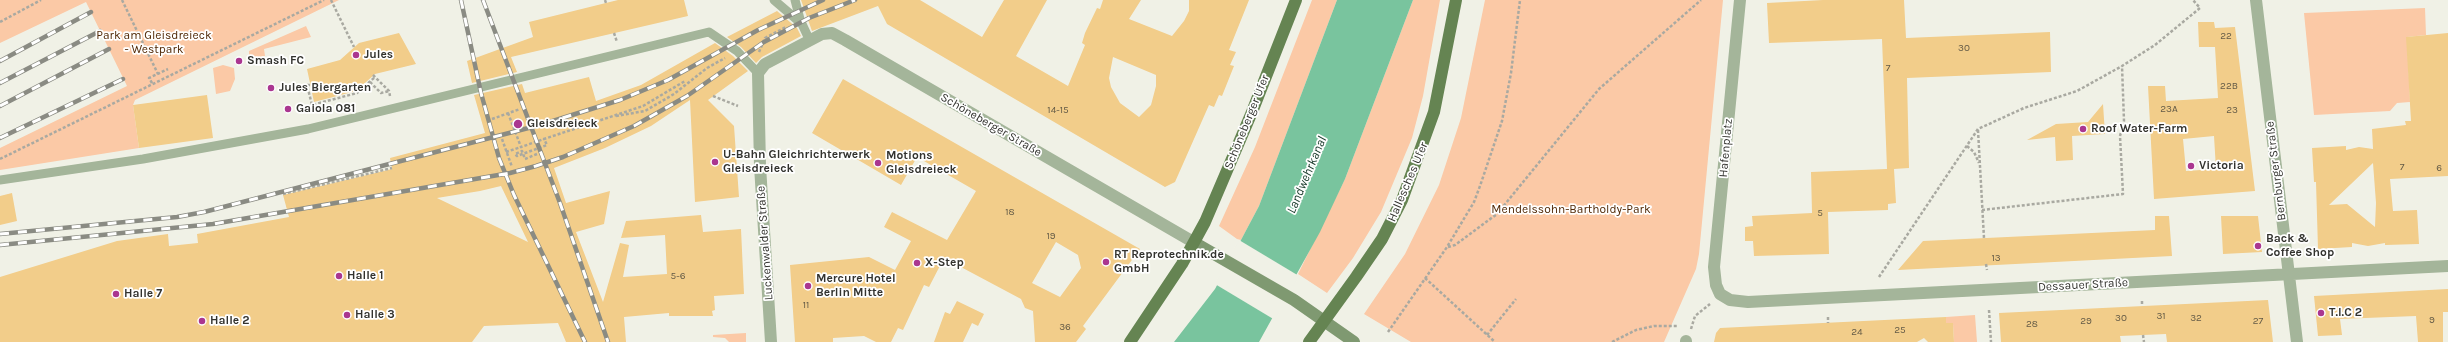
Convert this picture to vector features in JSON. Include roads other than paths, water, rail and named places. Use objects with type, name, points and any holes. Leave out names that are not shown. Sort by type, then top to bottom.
[{"type":"main road","name":"Schöneberger Ufer","points":[[1130,342],[1195,243],[1252,112],[1296,0]]},
{"type":"main road","name":"Hallesches Ufer","points":[[1308,342],[1325,321],[1382,239],[1416,169],[1434,112],[1456,0]]},
{"type":"street","name":"Hafenplatz","points":[[1720,294],[1716,285],[1714,267],[1740,0]]},
{"type":"street","name":"Bernburger Straße","points":[[2256,0],[2297,342]]},
{"type":"street","name":"Schöneberger Straße","points":[[758,73],[765,64],[809,39],[822,34],[832,33],[1225,259],[1294,300],[1325,321]]},
{"type":"street","name":"Luckenwalder Straße","points":[[758,73],[762,151],[760,166],[771,342]]},
{"type":"street","name":"Dessauer Straße","points":[[1720,294],[1730,300],[1748,302],[2448,266]]},
{"type":"street","points":[[1325,321],[1354,342]]},
{"type":"lane","points":[[774,0],[802,24]]},
{"type":"lane","points":[[795,0],[802,24],[809,39]]},
{"type":"lane","points":[[0,180],[143,159],[308,129],[709,32],[737,51],[758,73]]},
{"type":"water","name":"Landwehrkanal","points":[[1337,0],[1413,0],[1345,179],[1320,232],[1259,342],[1174,342],[1215,289],[1259,206]]},
{"type":"railway","points":[[461,0],[481,93],[499,158],[514,195],[585,342]]},
{"type":"railway","points":[[483,0],[560,203],[608,342]]},
{"type":"railway","points":[[0,234],[177,217],[204,212],[540,125],[620,100],[668,80],[758,30],[823,0]]},
{"type":"railway","points":[[0,245],[213,224],[510,173],[536,166],[563,157],[634,126],[687,96],[764,42],[809,18],[855,0]]},
{"type":"railway","points":[[0,61],[91,12]]},
{"type":"railway","points":[[0,83],[100,31]]},
{"type":"railway","points":[[0,106],[109,49]]},
{"type":"railway","points":[[0,138],[123,79]]},
{"type":"place","name":"Jules","points":[[356,55]]},
{"type":"place","name":"Smash FC","points":[[239,61]]},
{"type":"place","name":"Jules Biergarten","points":[[271,88]]},
{"type":"place","name":"Gaiola 081","points":[[288,109]]},
{"type":"place","name":"Gleisdreieck","points":[[518,124]]},
{"type":"place","name":"Roof Water-Farm","points":[[2083,129]]},
{"type":"place","name":"U-Bahn Gleichrichterwerk Gleisdreieck","points":[[715,162]]},
{"type":"place","name":"Motions Gleisdreieck","points":[[878,163]]},
{"type":"place","name":"Victoria","points":[[2191,166]]},
{"type":"place","name":"Back & Coffee Shop","points":[[2258,246]]},
{"type":"place","name":"RT Reprotechnik.de GmbH","points":[[1106,262]]},
{"type":"place","name":"X-Step","points":[[917,263]]},
{"type":"place","name":"Halle 1","points":[[339,276]]},
{"type":"place","name":"Mercure Hotel Berlin Mitte","points":[[808,286]]},
{"type":"place","name":"Halle 7","points":[[116,294]]},
{"type":"place","name":"T.I.C 2","points":[[2321,313]]},
{"type":"place","name":"Halle 3","points":[[347,315]]},
{"type":"place","name":"Halle 2","points":[[202,321]]},
{"type":"park label","name":"Park am Gleisdreieck - Westpark","points":[[154,43]]},
{"type":"park label","name":"Mendelssohn-Bartholdy-Park","points":[[1571,210]]}]
